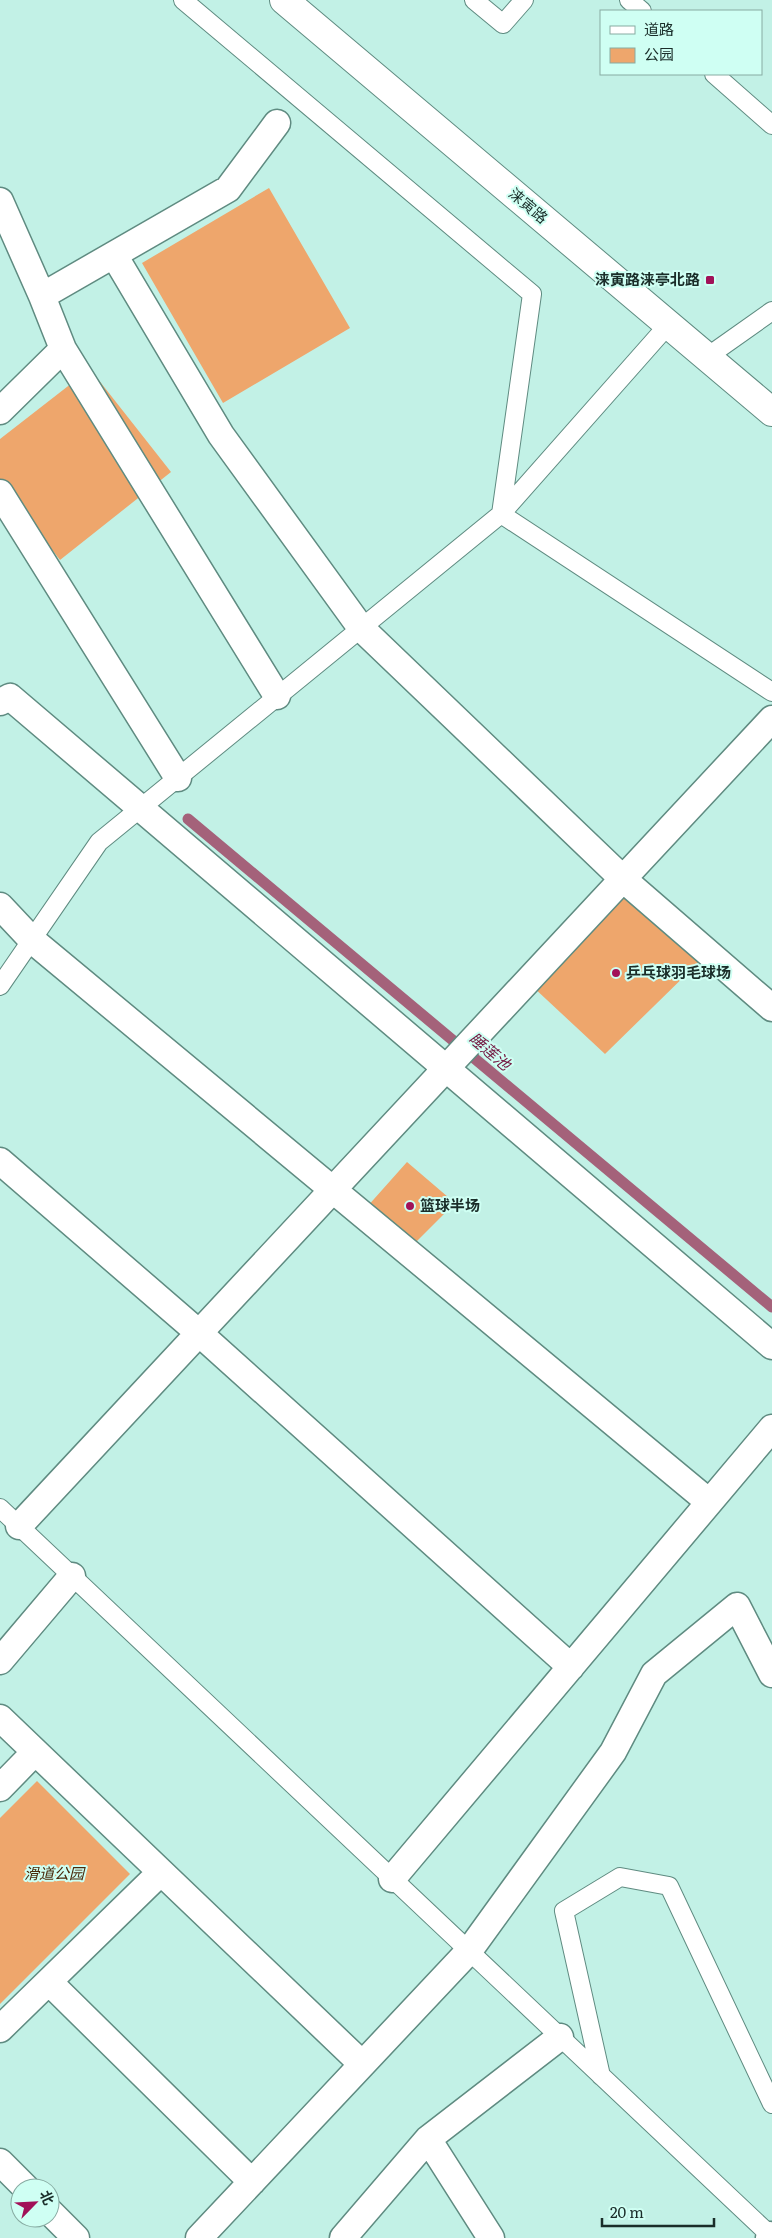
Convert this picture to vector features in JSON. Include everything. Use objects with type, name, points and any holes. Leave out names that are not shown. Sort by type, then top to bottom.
[{"type":"street","name":"涞寅路","points":[[284,0],[772,412]]},
{"type":"street","points":[[42,296],[228,190],[277,123]]},
{"type":"street","points":[[0,200],[63,349],[277,696]]},
{"type":"street","points":[[114,255],[221,435],[361,628],[623,879],[772,1008]]},
{"type":"street","points":[[0,410],[63,349]]},
{"type":"street","points":[[0,492],[178,778]]},
{"type":"street","points":[[3,693],[140,809],[460,1052],[772,1346]]},
{"type":"street","points":[[19,1526],[772,719]]},
{"type":"street","points":[[0,906],[32,940],[709,1502]]},
{"type":"street","points":[[0,1161],[199,1333],[571,1667]]},
{"type":"street","points":[[392,1878],[772,1428]]},
{"type":"street","points":[[0,1660],[72,1576]]},
{"type":"street","points":[[199,2238],[468,1951],[613,1752],[654,1674],[737,1606],[772,1674]]},
{"type":"street","points":[[0,1718],[362,2064]]},
{"type":"street","points":[[0,1788],[35,1752]]},
{"type":"street","points":[[0,2029],[161,1872]]},
{"type":"street","points":[[49,1982],[252,2182]]},
{"type":"street","points":[[344,2238],[428,2139],[560,2037]]},
{"type":"street","points":[[428,2139],[491,2238]]},
{"type":"street","points":[[0,2162],[16,2178]]},
{"type":"street","points":[[60,2222],[76,2238]]},
{"type":"lane","points":[[183,0],[532,294],[501,514]]},
{"type":"lane","points":[[474,0],[503,24],[524,0]]},
{"type":"lane","points":[[629,0],[641,10]]},
{"type":"lane","points":[[715,75],[772,125]]},
{"type":"lane","points":[[707,358],[772,311]]},
{"type":"lane","points":[[0,986],[99,842],[501,514],[668,324]]},
{"type":"lane","points":[[501,514],[772,692]]},
{"type":"lane","points":[[0,1508],[771,2235]]},
{"type":"lane","points":[[601,2076],[564,1910],[620,1877],[669,1886],[772,2104]]},
{"type":"green space","points":[[269,188],[350,328],[223,403],[142,263]]},
{"type":"green space","points":[[90,369],[171,472],[60,560],[0,483],[0,439]]},
{"type":"green space","name":"乒乓球羽毛球场","points":[[623,889],[701,960],[605,1054],[532,986]]},
{"type":"green space","name":"篮球半场","points":[[407,1162],[455,1203],[413,1245],[366,1208]]},
{"type":"green space","name":"滑道公园","points":[[37,1781],[130,1874],[0,2004],[0,1818]]},
{"type":"waterway","name":"睡莲池","points":[[188,819],[772,1307]]},
{"type":"place","name":"涞寅路涞亭北路","points":[[710,280]]},
{"type":"place","name":"乒乓球羽毛球场","points":[[616,973]]},
{"type":"place","name":"篮球半场","points":[[410,1206]]}]
